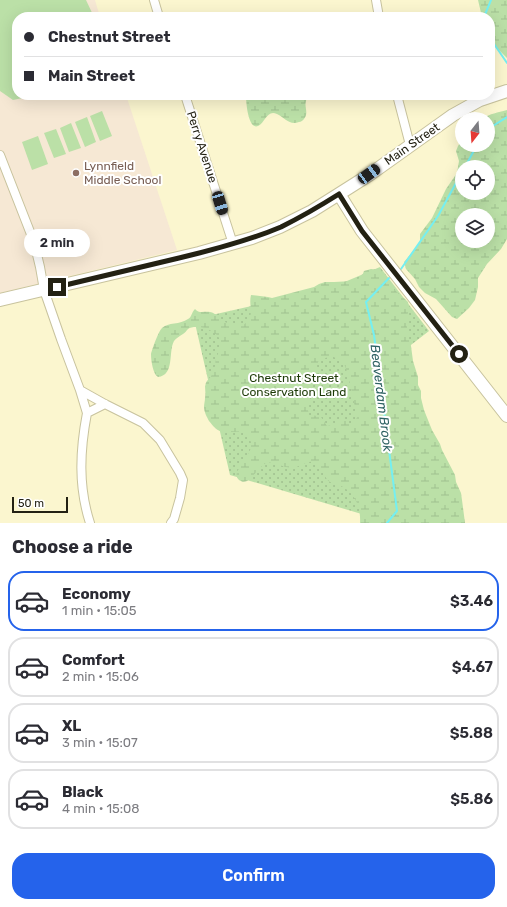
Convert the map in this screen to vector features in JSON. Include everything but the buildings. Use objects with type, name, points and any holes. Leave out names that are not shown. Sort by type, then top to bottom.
[{"type":"street","points":[[154,0],[158,12]]},
{"type":"street","points":[[376,0],[378,12]]},
{"type":"street","name":"Main Street","points":[[495,95],[507,91]]},
{"type":"street","name":"Perry Avenue","points":[[187,100],[233,244]]},
{"type":"street","points":[[398,100],[410,145]]},
{"type":"street","name":"Main Street","points":[[0,300],[233,244],[280,227],[312,211],[339,194],[453,115],[480,100]]},
{"type":"street","points":[[0,155],[34,242],[44,290],[87,413],[83,434],[81,475],[86,510],[90,523]]},
{"type":"street","points":[[339,194],[362,231],[507,416]]},
{"type":"street","points":[[80,390],[143,423],[160,440],[183,480],[183,488],[171,523]]},
{"type":"street","points":[[87,413],[105,404]]},
{"type":"shaded area","name":"Lynnfield Middle School","points":[[0,0],[95,0],[99,12],[12,12],[12,100],[128,100],[177,250],[0,293]]},
{"type":"green space","points":[[0,0],[86,0],[92,12],[12,12],[12,99],[0,91]]},
{"type":"green space","points":[[478,0],[507,0],[507,58],[495,45],[495,12],[481,12]]},
{"type":"green space","points":[[246,100],[306,100],[306,112],[304,119],[296,123],[288,121],[277,114],[271,113],[258,126],[255,126],[252,124],[248,115]]},
{"type":"green space","points":[[507,110],[507,239],[478,278],[478,287],[475,300],[457,319],[452,317],[436,299],[425,293],[419,287],[415,279],[406,269],[404,262],[419,244],[420,234],[432,218],[446,189],[455,176],[455,200],[495,200],[495,160],[459,160],[456,152],[495,152],[495,113]]},
{"type":"green space","points":[[102,111],[112,136],[100,141],[90,116]]},
{"type":"green space","points":[[87,117],[96,142],[85,147],[75,122]]},
{"type":"green space","points":[[71,123],[81,148],[69,152],[60,128]]},
{"type":"green space","points":[[56,129],[66,154],[54,158],[44,133]]},
{"type":"green space","points":[[38,136],[48,164],[32,170],[22,142]]},
{"type":"green space","name":"Chestnut Street Conservation Land","points":[[380,267],[429,331],[376,372],[392,523],[230,475],[194,319],[328,289]]},
{"type":"green space","name":"Chestnut Street Conservation Land","points":[[371,269],[382,272],[393,288],[408,302],[407,333],[418,377],[418,385],[421,391],[424,410],[432,430],[455,475],[456,482],[461,493],[465,523],[360,523],[358,506],[353,496],[345,488],[329,481],[324,476],[319,464],[314,462],[308,462],[291,468],[267,462],[247,481],[245,482],[239,480],[237,472],[250,450],[251,444],[249,437],[244,433],[219,431],[209,421],[204,409],[205,386],[214,371],[220,348],[220,341],[217,335],[205,328],[190,328],[177,338],[172,346],[169,368],[167,372],[158,377],[156,375],[152,364],[151,354],[160,330],[167,325],[185,321],[190,317],[195,309],[200,312],[216,314],[223,321],[228,323],[243,325],[249,319],[251,312],[251,295],[272,298],[314,287],[325,282],[353,281],[362,276],[364,271]],"holes":[[[332,356],[343,362],[347,371],[357,418],[350,424],[347,421],[341,420],[327,426],[321,417],[309,415],[308,410],[316,367],[319,360]]]},
{"type":"waterway","name":"Beaverdam Brook","points":[[486,12],[491,0]]},
{"type":"waterway","name":"Beaverdam Brook","points":[[495,45],[507,63]]},
{"type":"waterway","name":"Beaverdam Brook","points":[[495,125],[507,117]]},
{"type":"waterway","name":"Beaverdam Brook","points":[[469,160],[473,152]]},
{"type":"waterway","name":"Beaverdam Brook","points":[[401,269],[438,216],[455,185]]},
{"type":"waterway","name":"Beaverdam Brook","points":[[387,523],[397,511],[374,335],[366,302],[389,278]]},
{"type":"place","name":"Lynnfield Middle School","points":[[76,173]]},
{"type":"route","points":[[57,287],[199,254],[252,238],[291,222],[339,194],[362,231],[459,354]]}]
